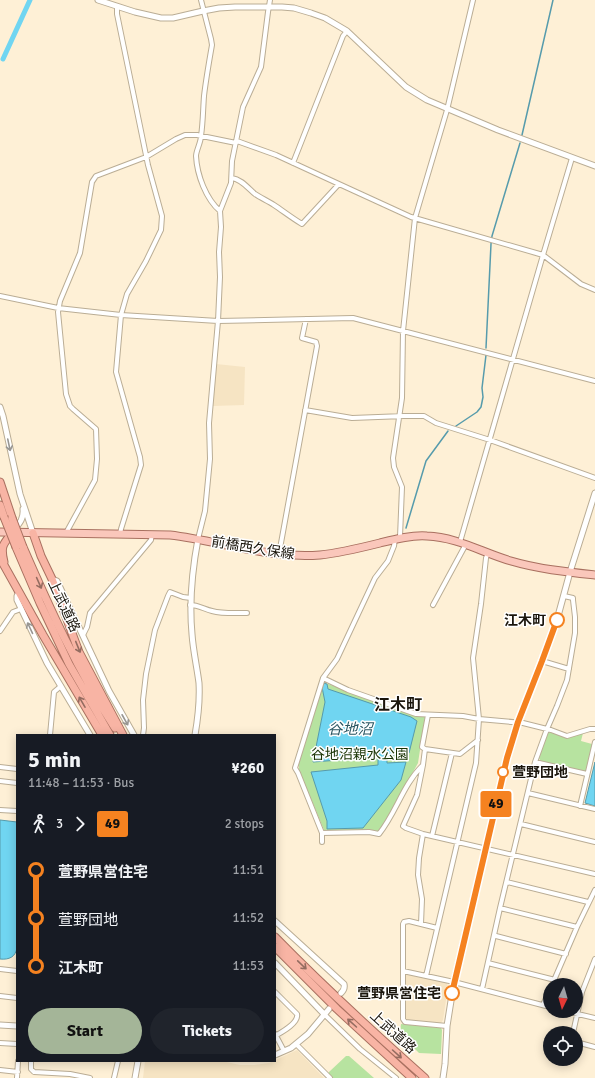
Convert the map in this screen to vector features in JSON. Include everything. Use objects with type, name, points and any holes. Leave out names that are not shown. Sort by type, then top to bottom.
[{"type":"highway","name":"上武道路","points":[[0,482],[12,518],[19,547],[40,603],[69,664],[109,734]]},
{"type":"highway","name":"上武道路","points":[[0,505],[4,518],[77,664],[118,734]]},
{"type":"highway","points":[[7,571],[2,549],[4,543],[13,532]]},
{"type":"highway","points":[[33,533],[79,652],[122,734]]},
{"type":"highway","points":[[0,558],[42,635],[101,734]]},
{"type":"highway","name":"上武道路","points":[[276,938],[342,1003],[425,1078]]},
{"type":"highway","name":"上武道路","points":[[276,948],[337,1009],[412,1078]]},
{"type":"main road","name":"前橋西久保線","points":[[0,532],[170,535],[279,554],[302,556],[330,554],[417,535],[441,537],[463,543],[511,561],[595,575]]},
{"type":"street","points":[[98,0],[115,4],[146,16],[161,18],[173,18],[203,11],[231,7],[268,6],[294,8],[311,13],[325,18],[347,31],[400,81],[412,91],[427,100],[447,110],[523,140],[595,166]]},
{"type":"street","points":[[201,0],[212,45],[204,95],[200,146],[196,155],[198,170],[205,191],[210,200],[220,211]]},
{"type":"street","points":[[195,734],[199,698],[190,605],[194,561],[205,511],[210,459],[209,423],[218,321],[220,277],[220,211],[232,178],[231,167],[243,107],[260,67],[270,0]]},
{"type":"street","points":[[322,842],[322,833],[295,768],[323,678],[337,660],[375,578],[388,561],[398,538],[402,488],[394,467],[393,458],[402,398],[403,331],[415,218],[447,110],[472,0]]},
{"type":"street","points":[[115,4],[146,157],[162,216],[161,230],[146,261],[127,294],[122,315],[116,372],[141,465],[120,534]]},
{"type":"street","points":[[293,163],[343,36],[347,31]]},
{"type":"street","points":[[66,534],[94,480],[97,466],[98,446],[96,429],[72,409],[66,394],[58,316],[60,301],[80,253],[92,182],[96,176],[146,157],[176,139],[185,135],[236,142],[276,155],[415,218],[543,255],[580,284],[595,290]]},
{"type":"street","points":[[433,605],[463,543],[490,440],[572,158]]},
{"type":"street","points":[[232,178],[241,182],[255,194],[302,224],[339,184]]},
{"type":"street","points":[[0,296],[58,308],[122,315],[218,321],[353,318],[595,381]]},
{"type":"street","points":[[279,554],[317,346],[316,342],[302,338],[306,319]]},
{"type":"street","points":[[0,407],[24,514],[13,532]]},
{"type":"street","points":[[305,410],[348,417],[424,416],[436,423],[490,440],[595,478]]},
{"type":"street","points":[[443,1078],[447,1026],[454,982],[507,758],[518,722],[555,627],[570,572],[595,493]]},
{"type":"street","points":[[20,494],[33,533]]},
{"type":"street","points":[[83,635],[88,627],[90,613],[151,540],[152,534]]},
{"type":"street","points":[[426,976],[476,763],[479,719],[473,658],[486,558],[488,553]]},
{"type":"street","points":[[52,579],[57,582],[109,691],[133,734]]},
{"type":"street","points":[[19,592],[17,600],[47,663],[89,734]]},
{"type":"street","points":[[143,734],[143,700],[154,630],[170,592],[183,597],[191,598]]},
{"type":"street","points":[[482,989],[500,908],[536,762],[547,729],[564,690],[570,669],[576,632],[575,617],[573,598],[564,596]]},
{"type":"street","points":[[190,605],[198,605],[216,612],[247,613]]},
{"type":"street","points":[[0,631],[13,612],[21,609]]},
{"type":"street","points":[[542,661],[570,669]]},
{"type":"street","points":[[323,678],[348,690],[416,714],[450,715],[514,723],[518,722],[547,729],[567,736],[590,729],[595,729]]},
{"type":"street","points":[[50,734],[54,692],[61,686]]},
{"type":"street","points":[[428,715],[422,747],[424,749],[423,765],[417,795],[403,826],[423,834],[595,874]]},
{"type":"street","points":[[424,749],[460,754],[478,740]]},
{"type":"street","points":[[580,806],[595,742]]},
{"type":"street","points":[[432,836],[452,753]]},
{"type":"street","points":[[536,762],[587,774]]},
{"type":"street","points":[[322,833],[369,832],[379,834],[387,824],[408,784],[423,765]]},
{"type":"street","points":[[0,767],[16,769]]},
{"type":"street","points":[[0,781],[16,783]]},
{"type":"street","points":[[528,793],[595,810]]},
{"type":"street","points":[[0,810],[16,811]]},
{"type":"street","points":[[521,824],[595,842]]},
{"type":"street","points":[[421,924],[422,899],[418,875],[423,834]]},
{"type":"street","points":[[507,882],[588,902]]},
{"type":"street","points":[[556,978],[588,902],[595,890]]},
{"type":"street","points":[[500,908],[577,927]]},
{"type":"street","points":[[437,928],[406,921],[403,924],[402,1019],[405,1022],[447,1026]]},
{"type":"street","points":[[276,922],[344,984],[341,993]]},
{"type":"street","points":[[496,936],[566,954]]},
{"type":"street","points":[[583,989],[595,959]]},
{"type":"street","points":[[488,963],[547,978]]},
{"type":"street","points":[[276,964],[360,1049],[396,1078]]},
{"type":"street","points":[[0,969],[16,971]]},
{"type":"street","points":[[403,971],[543,1004]]},
{"type":"street","points":[[276,993],[298,1016],[297,1020],[291,1026],[276,1034]]},
{"type":"street","points":[[0,996],[16,998]]},
{"type":"street","points":[[276,1055],[296,1044],[308,1034],[329,1009]]},
{"type":"street","points":[[583,1015],[595,1018]]},
{"type":"street","points":[[0,1025],[16,1026]]},
{"type":"street","points":[[276,1037],[284,1051]]},
{"type":"street","points":[[0,1043],[16,1044]]},
{"type":"street","points":[[296,1044],[330,1078]]},
{"type":"street","points":[[583,1044],[595,1047]]},
{"type":"street","points":[[17,1078],[18,1062]]},
{"type":"street","points":[[31,1062],[31,1069],[34,1072],[70,1074],[90,1078]]},
{"type":"street","points":[[114,1078],[118,1062]]},
{"type":"street","points":[[135,1078],[138,1062]]},
{"type":"street","points":[[0,1070],[18,1072]]},
{"type":"shaded area","points":[[216,364],[245,367],[244,405],[213,406]]},
{"type":"shaded area","points":[[408,974],[447,983],[448,987],[443,1020],[441,1023],[407,1020],[404,1017],[405,976]]},
{"type":"shaded area","points":[[297,1050],[324,1078],[143,1078],[145,1062],[226,1062],[240,1065],[254,1065],[276,1062],[276,1060]]},
{"type":"green space","name":"谷地沼","points":[[323,682],[368,699],[425,717],[418,763],[385,823],[378,831],[327,832],[324,830],[299,770],[299,763]]},
{"type":"green space","points":[[550,732],[566,738],[583,733],[581,741],[592,744],[587,769],[584,772],[541,762],[539,758],[547,733]]},
{"type":"green space","points":[[401,1024],[441,1028],[441,1054],[419,1053],[400,1034]]},
{"type":"green space","points":[[346,1056],[349,1056],[374,1078],[332,1078],[328,1074],[329,1072]]},
{"type":"water","name":"谷地沼","points":[[323,683],[327,684],[328,689],[411,717],[417,721],[409,753],[387,756],[387,763],[406,762],[401,780],[363,828],[327,829],[327,821],[311,772],[378,765],[378,757],[313,762],[325,702],[322,687]]},
{"type":"water","points":[[595,762],[595,806],[585,803]]},
{"type":"water","points":[[0,820],[16,822],[16,950],[12,957],[0,959]]},
{"type":"waterway","points":[[3,59],[30,0]]},
{"type":"waterway","points":[[522,135],[553,0]]},
{"type":"waterway","points":[[486,348],[492,236],[520,143]]},
{"type":"waterway","points":[[456,426],[477,412],[481,407],[486,355]]},
{"type":"waterway","points":[[406,528],[426,461],[448,431]]},
{"type":"bus line","name":"49","points":[[452,993],[507,758],[518,722],[557,620]]},
{"type":"place","name":"江木町","points":[[557,620]]},
{"type":"place","name":"萱野団地","points":[[503,772]]},
{"type":"place","name":"萱野県営住宅","points":[[452,993]]},
{"type":"district","name":"江木町","points":[[398,705]]},
{"type":"park label","name":"谷地沼親水公園","points":[[360,754]]}]
